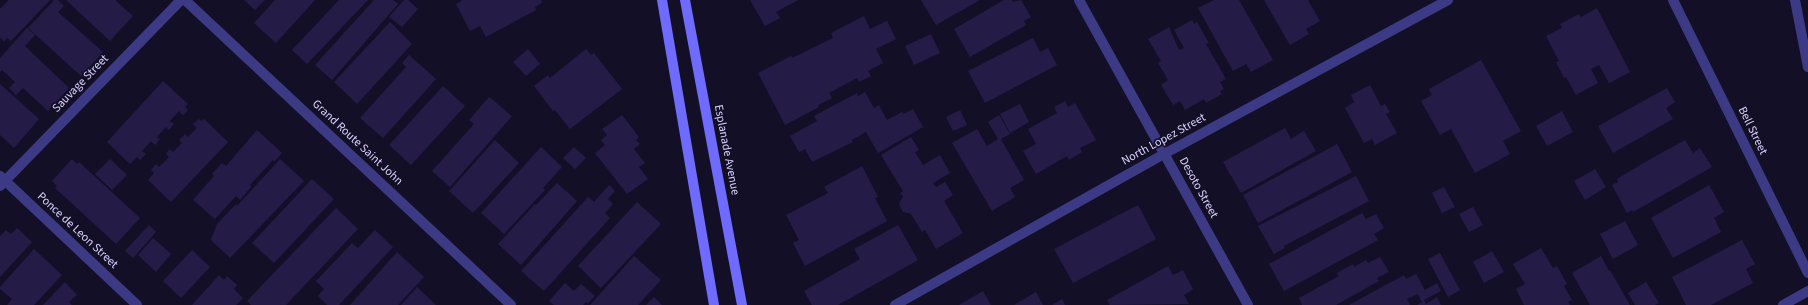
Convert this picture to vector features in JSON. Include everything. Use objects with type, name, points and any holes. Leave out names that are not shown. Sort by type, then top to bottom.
[{"type":"street","name":"Sauvage Street","points":[[2,181],[182,0]]},
{"type":"street","name":"Grand Route Saint John","points":[[185,0],[511,305]]},
{"type":"street","points":[[662,0],[714,305]]},
{"type":"street","name":"Esplanade Avenue","points":[[685,0],[742,305]]},
{"type":"street","name":"Desoto Street","points":[[1079,0],[1248,305]]},
{"type":"street","name":"North Lopez Street","points":[[895,305],[1164,154],[1448,0]]},
{"type":"street","name":"Bell Street","points":[[1673,0],[1808,273]]},
{"type":"street","points":[[1795,0],[1808,67]]},
{"type":"street","name":"Ponce de Leon Street","points":[[2,181],[137,305]]},
{"type":"street","points":[[1783,305],[1808,291]]},
{"type":"building","points":[[9,0],[50,0],[11,41],[7,38],[4,42],[0,37],[0,9]]},
{"type":"building","points":[[54,0],[58,0],[64,6],[58,12],[103,52],[81,76],[28,28]]},
{"type":"building","points":[[66,0],[115,0],[133,16],[110,41]]},
{"type":"building","points":[[244,0],[265,0],[255,10]]},
{"type":"building","points":[[275,0],[315,0],[276,43],[254,23]]},
{"type":"building","points":[[339,0],[368,0],[307,64],[292,50]]},
{"type":"building","points":[[374,0],[393,0],[398,4],[332,80],[315,65]]},
{"type":"building","points":[[404,0],[408,0],[418,9],[402,27],[389,17]]},
{"type":"building","points":[[463,0],[541,0],[542,3],[535,7],[536,10],[486,37],[480,26],[470,31],[456,4]]},
{"type":"building","points":[[750,0],[798,0],[776,12],[780,18],[765,26]]},
{"type":"building","points":[[921,0],[980,0],[936,25]]},
{"type":"building","points":[[1004,0],[1012,0],[1013,2],[1021,0],[1031,17],[1024,21],[1026,25],[970,57],[954,29]]},
{"type":"building","points":[[1214,0],[1239,0],[1273,60],[1251,72],[1246,64],[1233,71],[1198,8]]},
{"type":"building","points":[[1264,0],[1308,0],[1320,21],[1306,29],[1309,34],[1290,45]]},
{"type":"building","points":[[1597,8],[1630,72],[1609,83],[1599,65],[1591,69],[1598,83],[1576,95],[1566,77],[1564,78],[1556,62],[1559,61],[1546,36],[1562,28],[1560,24],[1579,14],[1581,17]]},
{"type":"building","points":[[864,16],[870,29],[887,21],[896,39],[876,49],[883,63],[868,71],[871,76],[859,82],[857,78],[829,93],[832,98],[818,105],[819,107],[785,125],[758,73],[791,56],[792,58],[833,38],[831,33]]},
{"type":"building","points":[[1192,20],[1194,24],[1197,22],[1209,43],[1206,44],[1226,79],[1220,82],[1224,89],[1220,91],[1222,94],[1206,103],[1204,99],[1185,110],[1180,101],[1173,105],[1161,85],[1168,80],[1158,63],[1161,61],[1148,39],[1169,27],[1179,50],[1184,48],[1174,30]]},
{"type":"building","points":[[390,22],[412,44],[357,104],[334,82]]},
{"type":"building","points":[[27,28],[35,35],[25,46],[69,88],[48,111],[23,88],[16,95],[9,88],[15,82],[2,70],[0,72],[0,58]]},
{"type":"building","points":[[931,34],[940,53],[914,65],[905,46]]},
{"type":"building","points":[[1033,38],[1040,52],[1048,48],[1057,65],[985,103],[968,71]]},
{"type":"building","points":[[528,49],[540,64],[526,76],[513,62]]},
{"type":"building","points":[[586,49],[591,55],[594,53],[622,89],[570,129],[555,110],[553,111],[534,86],[548,75],[550,78]]},
{"type":"building","points":[[409,55],[436,79],[383,138],[360,118],[406,67],[402,63]]},
{"type":"building","points":[[1481,60],[1521,131],[1503,141],[1510,154],[1475,173],[1451,129],[1440,135],[1421,101],[1432,95],[1429,89]]},
{"type":"building","points":[[163,81],[188,104],[185,107],[188,110],[183,115],[179,111],[170,121],[174,124],[169,130],[166,127],[157,137],[160,139],[155,145],[151,141],[142,151],[146,154],[140,160],[137,157],[130,164],[107,142]]},
{"type":"building","points":[[0,84],[39,119],[14,148],[0,135]]},
{"type":"building","points":[[1370,85],[1381,106],[1385,104],[1390,112],[1386,114],[1397,133],[1375,145],[1372,139],[1364,143],[1345,108],[1354,102],[1351,95]]},
{"type":"building","points":[[443,86],[465,106],[411,165],[389,145]]},
{"type":"building","points":[[1667,88],[1675,102],[1666,108],[1673,119],[1613,153],[1598,126]]},
{"type":"building","points":[[865,92],[874,108],[879,105],[887,120],[902,112],[903,114],[913,109],[923,127],[878,153],[866,132],[852,140],[853,142],[812,162],[805,149],[799,152],[790,136],[817,121],[814,116],[857,93],[858,96]]},
{"type":"building","points":[[489,97],[512,116],[450,187],[432,171],[474,124],[469,120]]},
{"type":"building","points":[[1065,101],[1068,107],[1075,103],[1096,140],[1080,148],[1082,152],[1069,160],[1067,156],[1036,174],[1023,151],[1036,144],[1028,129],[1057,113],[1054,107]]},
{"type":"building","points":[[1020,104],[1029,122],[1010,133],[1000,114]]},
{"type":"building","points":[[960,110],[967,125],[953,131],[946,117]]},
{"type":"building","points":[[1562,111],[1573,132],[1547,146],[1536,126]]},
{"type":"building","points":[[622,115],[639,137],[636,140],[640,144],[634,149],[645,163],[639,167],[648,179],[627,194],[595,153],[605,145],[601,140],[607,135],[602,129]]},
{"type":"building","points":[[999,115],[1010,134],[1001,139],[1024,180],[1010,188],[1015,197],[992,211],[952,143],[977,129],[987,146],[998,139],[988,122]]},
{"type":"building","points":[[199,119],[201,121],[204,119],[228,142],[171,202],[148,180],[154,173],[151,170],[156,164],[159,167],[169,157],[166,154],[170,149],[173,152],[182,143],[179,140],[185,134],[188,137],[197,128],[193,124]]},
{"type":"building","points":[[1285,128],[1291,139],[1304,131],[1316,151],[1241,193],[1223,162]]},
{"type":"building","points":[[257,130],[282,153],[274,162],[273,160],[250,185],[251,187],[240,200],[236,196],[215,219],[193,200],[214,176],[212,174],[222,163],[226,166]]},
{"type":"building","points":[[911,137],[919,150],[915,152],[923,165],[940,155],[950,173],[933,183],[936,187],[945,182],[953,195],[944,201],[963,233],[936,249],[925,230],[922,232],[911,214],[903,212],[899,204],[903,196],[900,193],[903,191],[881,155]]},
{"type":"building","points":[[495,140],[519,163],[473,213],[449,191]]},
{"type":"building","points":[[1685,140],[1693,153],[1700,148],[1712,167],[1633,212],[1632,210],[1627,213],[1612,185],[1618,182],[1617,179]]},
{"type":"building","points":[[1337,144],[1352,172],[1258,223],[1243,195]]},
{"type":"building","points":[[541,147],[562,167],[543,188],[545,190],[504,234],[481,213]]},
{"type":"building","points":[[574,147],[586,158],[575,169],[563,158]]},
{"type":"building","points":[[72,159],[77,164],[79,162],[140,218],[116,244],[55,188],[57,186],[52,181]]},
{"type":"building","points":[[110,159],[127,175],[112,190],[95,174]]},
{"type":"building","points":[[280,159],[304,181],[230,258],[211,240],[217,224],[236,204],[237,206]]},
{"type":"building","points":[[862,166],[878,197],[875,198],[887,221],[805,266],[793,243],[799,240],[786,215],[828,193],[824,187]]},
{"type":"building","points":[[1595,169],[1606,187],[1585,200],[1574,181]]},
{"type":"building","points":[[1356,176],[1369,201],[1284,246],[1285,248],[1274,254],[1258,226]]},
{"type":"building","points":[[312,179],[334,199],[274,263],[252,243]]},
{"type":"building","points":[[557,183],[577,201],[521,265],[498,244],[535,204],[536,205]]},
{"type":"building","points":[[609,185],[615,191],[608,199],[613,204],[605,213],[610,218],[544,291],[521,271],[588,197],[594,202]]},
{"type":"building","points":[[1709,185],[1724,212],[1714,218],[1721,232],[1673,258],[1651,218]]},
{"type":"building","points":[[1444,187],[1455,207],[1442,213],[1432,193]]},
{"type":"building","points":[[637,202],[661,224],[601,288],[578,266]]},
{"type":"building","points":[[1138,205],[1156,239],[1073,283],[1054,249]]},
{"type":"building","points":[[1473,207],[1483,225],[1469,232],[1459,214]]},
{"type":"building","points":[[336,208],[358,229],[286,305],[251,305],[247,301]]},
{"type":"building","points":[[1362,213],[1366,219],[1376,214],[1384,228],[1374,234],[1378,240],[1284,291],[1269,264]]},
{"type":"building","points":[[1625,221],[1638,245],[1613,259],[1600,234]]},
{"type":"building","points":[[149,225],[156,232],[133,258],[125,251]]},
{"type":"building","points":[[898,225],[918,260],[838,305],[812,305],[804,291],[860,259],[854,249]]},
{"type":"building","points":[[17,228],[32,242],[0,277],[0,236],[6,230],[11,234]]},
{"type":"building","points":[[375,230],[393,247],[339,305],[327,305],[318,296],[324,289],[316,281],[352,243],[358,248]]},
{"type":"building","points":[[153,238],[171,254],[156,272],[138,255]]},
{"type":"building","points":[[1742,240],[1755,264],[1746,269],[1753,283],[1711,305],[1686,305],[1672,277]]},
{"type":"building","points":[[1541,248],[1553,268],[1557,266],[1567,284],[1564,286],[1572,300],[1568,302],[1570,305],[1524,305],[1516,289],[1525,284],[1513,264]]},
{"type":"building","points":[[34,249],[62,275],[34,305],[7,305],[12,299],[0,289],[0,287]]},
{"type":"building","points":[[192,250],[210,267],[181,298],[163,281]]},
{"type":"building","points":[[1492,251],[1504,272],[1484,283],[1473,262]]},
{"type":"building","points":[[397,252],[424,277],[398,305],[350,305]]},
{"type":"building","points":[[1440,253],[1460,290],[1448,297],[1428,259]]},
{"type":"building","points":[[634,256],[661,280],[638,305],[590,305]]},
{"type":"building","points":[[1601,256],[1630,305],[1590,305],[1572,273]]},
{"type":"building","points":[[1380,257],[1389,272],[1377,278],[1379,281],[1336,305],[1302,305],[1299,298],[1339,276],[1337,273],[1353,264],[1354,267],[1366,260],[1368,263]]},
{"type":"building","points":[[1168,266],[1173,275],[1183,270],[1193,289],[1184,295],[1189,304],[1110,305],[1107,300]]},
{"type":"building","points":[[1416,274],[1425,290],[1437,283],[1441,291],[1424,300],[1426,304],[1437,297],[1441,305],[1417,305],[1422,302],[1418,294],[1407,299],[1410,305],[1349,305],[1404,275],[1406,279]]},
{"type":"building","points":[[219,275],[224,280],[227,276],[237,285],[234,289],[243,298],[236,305],[192,305]]},
{"type":"building","points":[[65,282],[77,295],[69,302],[72,305],[43,305]]},
{"type":"building","points":[[1646,282],[1659,303],[1655,305],[1635,305],[1628,293]]},
{"type":"building","points":[[565,283],[574,291],[581,284],[595,296],[588,303],[586,302],[583,305],[554,305],[549,301]]},
{"type":"building","points":[[417,287],[436,305],[401,305]]},
{"type":"building","points":[[983,291],[991,305],[959,305]]},
{"type":"building","points":[[1036,292],[1043,305],[1014,305]]},
{"type":"building","points":[[654,297],[662,305],[646,305]]},
{"type":"building","points":[[1062,299],[1065,305],[1052,305]]}]
